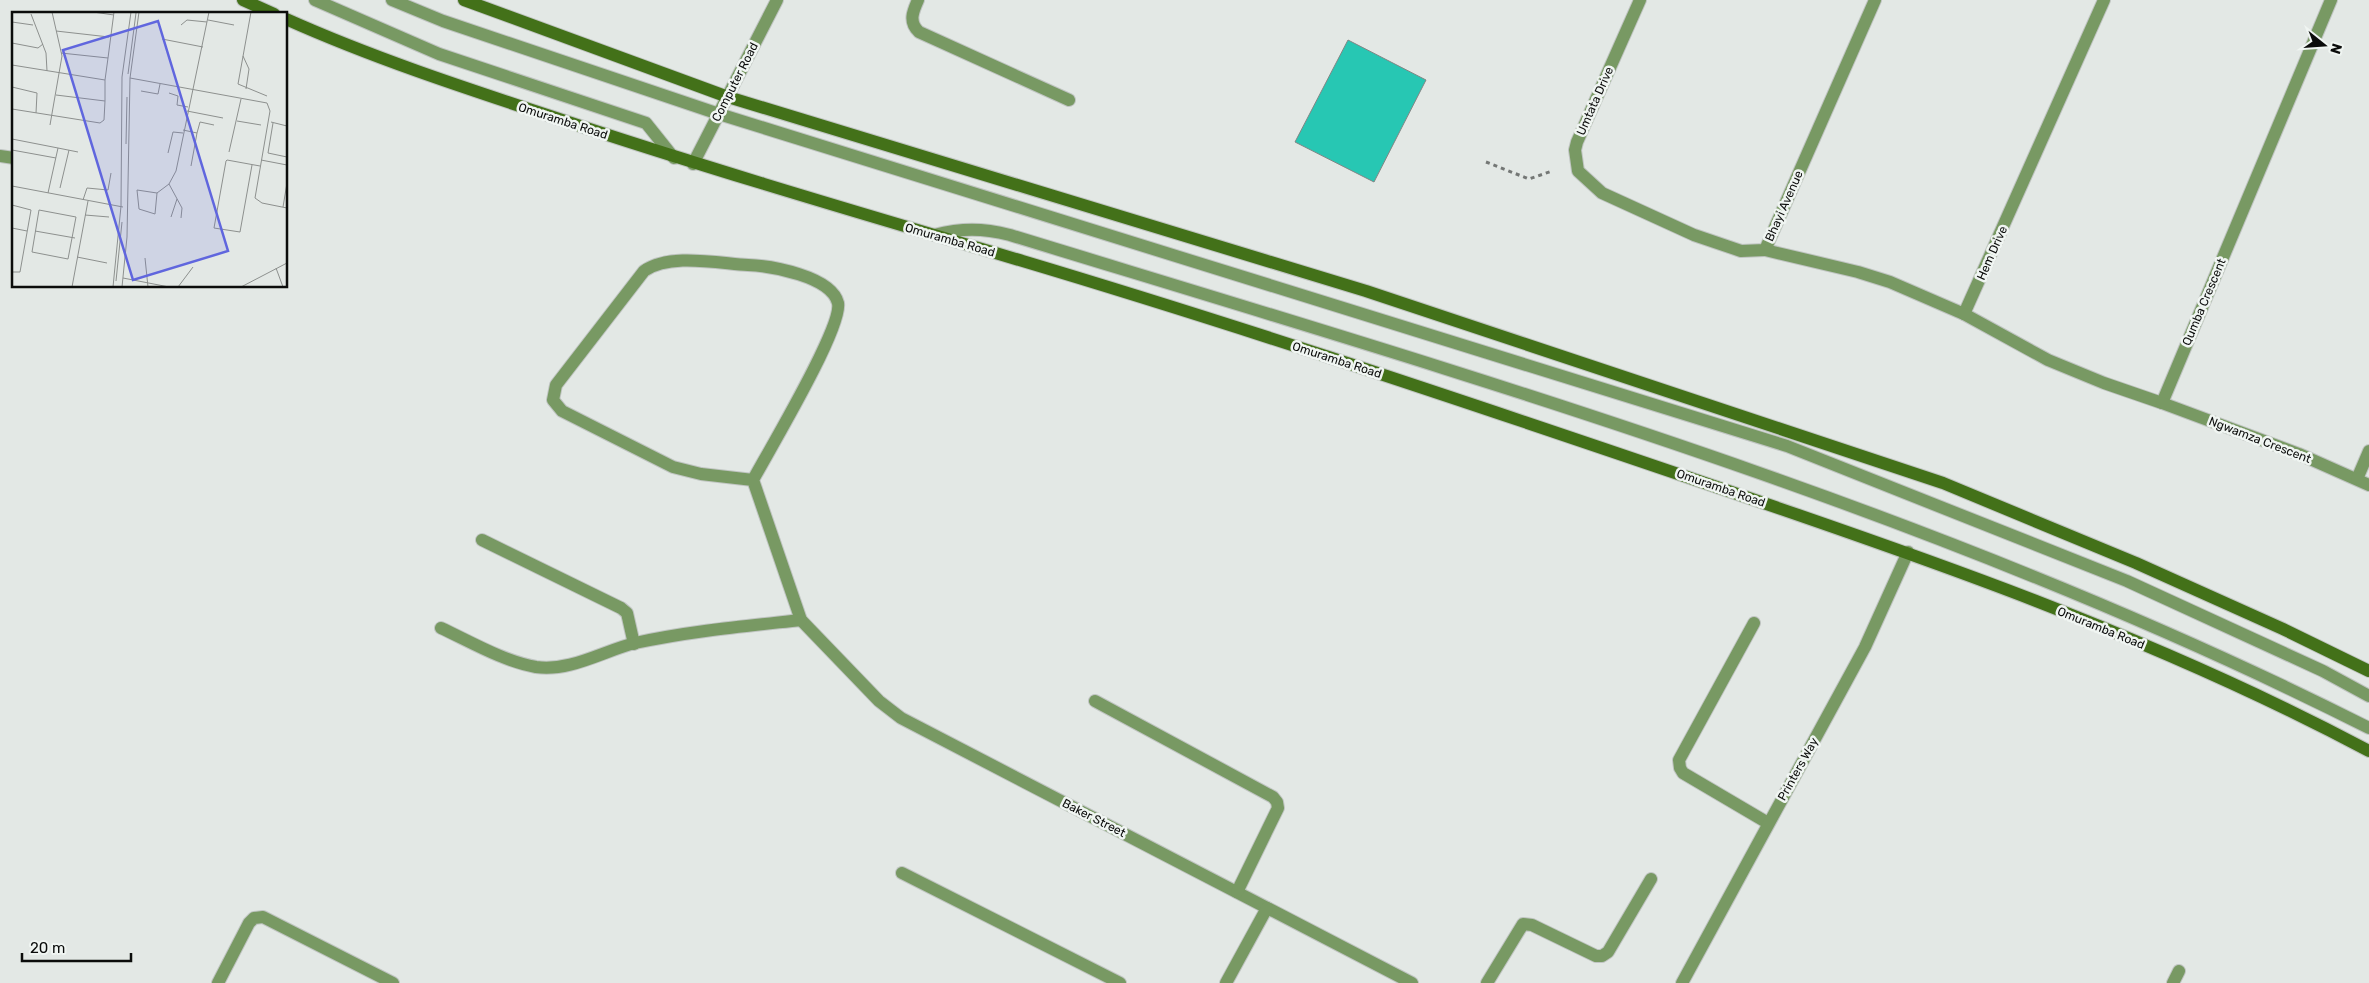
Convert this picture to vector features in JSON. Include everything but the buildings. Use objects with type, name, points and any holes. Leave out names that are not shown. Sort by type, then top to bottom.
[{"type":"main road","points":[[243,0],[270,12]]},
{"type":"main road","points":[[464,0],[728,97],[1366,291],[1943,483],[2136,563],[2284,629],[2369,671]]},
{"type":"main road","name":"Omuramba Road","points":[[288,20],[424,74],[674,158],[1163,303],[1518,419],[1908,552],[2107,629],[2308,718],[2369,751]]},
{"type":"street","points":[[316,0],[439,54],[646,123],[674,158]]},
{"type":"street","points":[[392,0],[443,21],[719,114],[1787,446],[2127,581],[2322,672],[2369,696]]},
{"type":"street","name":"Computer Road","points":[[694,164],[777,0]]},
{"type":"street","points":[[918,0],[913,11],[912,22],[919,32],[1069,100]]},
{"type":"street","name":"Umtata Drive","points":[[1578,171],[1575,150],[1577,142],[1640,0]]},
{"type":"street","name":"Bhayi Avenue","points":[[1578,171],[1602,193],[1694,235],[1741,251],[1765,250],[1875,0]]},
{"type":"street","name":"Hem Drive","points":[[1964,314],[2104,0]]},
{"type":"street","name":"Qumba Crescent","points":[[2162,403],[2331,0]]},
{"type":"street","points":[[934,235],[958,229],[991,230],[1010,235],[1522,392],[1919,530],[2116,610],[2313,700],[2369,728]]},
{"type":"street","points":[[1765,250],[1858,272],[1890,282],[1964,314],[2048,360],[2104,383],[2162,403]]},
{"type":"street","points":[[441,628],[514,661],[538,667],[565,666],[634,644],[703,631],[801,620],[753,480],[822,353],[837,317],[838,305],[835,296],[797,272],[768,266],[668,260],[651,266],[644,271],[556,384],[553,400],[562,411],[673,467],[701,474],[753,480]]},
{"type":"street","name":"Ngwamza Crescent","points":[[2162,403],[2299,454],[2369,485]]},
{"type":"street","points":[[2357,479],[2369,451]]},
{"type":"street","points":[[482,540],[627,612],[634,644]]},
{"type":"street","name":"Printers Way","points":[[1682,983],[1865,647],[1908,552]]},
{"type":"street","name":"Baker Street","points":[[801,620],[878,701],[901,718],[1412,983]]},
{"type":"street","points":[[1754,624],[1679,760],[1683,773],[1768,823]]},
{"type":"street","points":[[1095,701],[1273,797],[1277,802],[1278,808],[1237,892]]},
{"type":"street","points":[[902,874],[1120,983]]},
{"type":"street","points":[[1487,983],[1523,924],[1532,925],[1596,956],[1602,956],[1608,952],[1651,878]]},
{"type":"street","points":[[1226,983],[1267,908]]},
{"type":"street","points":[[218,983],[249,923],[259,917],[263,917],[393,983]]},
{"type":"street","points":[[2173,983],[2179,971]]},
{"type":"path","points":[[1486,162],[1530,179],[1552,171],[1578,171]]}]
